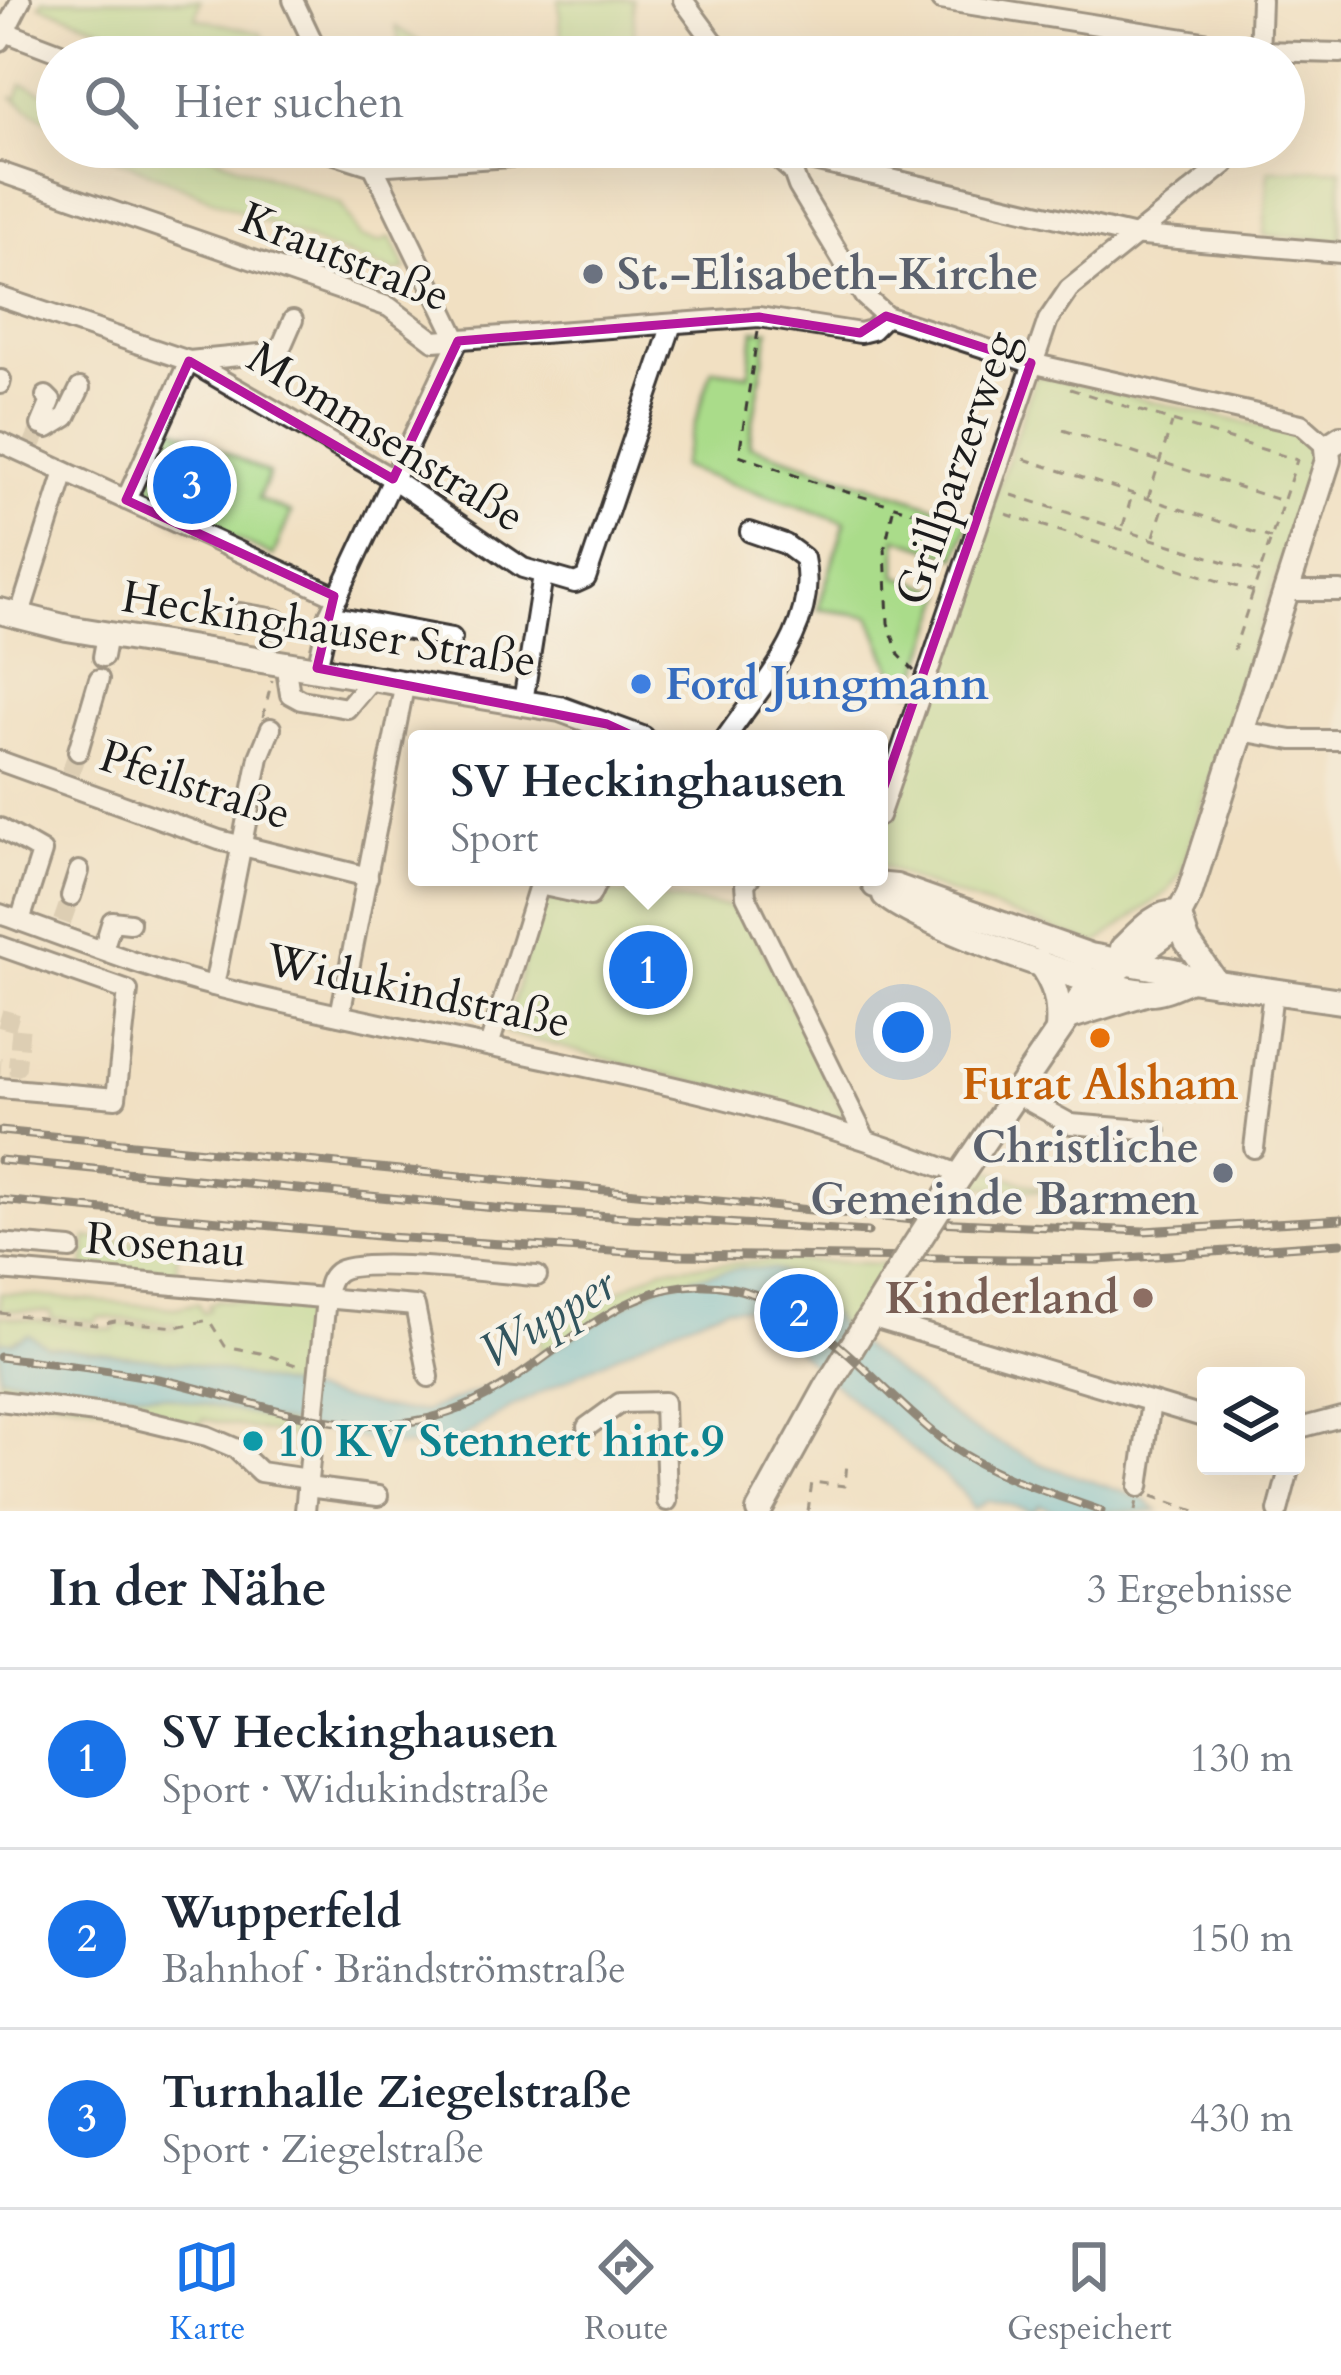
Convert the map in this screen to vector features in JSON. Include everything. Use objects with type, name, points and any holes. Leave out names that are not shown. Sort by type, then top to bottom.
[{"type":"main road","points":[[1203,981],[1178,914],[1189,896],[1334,443]]},
{"type":"main road","name":"Heckinghauser Straße","points":[[10,614],[105,646],[232,636],[281,662],[523,702],[593,730]]},
{"type":"main road","points":[[888,885],[1122,963],[1174,970],[1203,981],[1341,1000]]},
{"type":"main road","points":[[873,886],[933,922],[1096,982],[1158,992],[1203,981]]},
{"type":"main road","points":[[1122,963],[1123,948],[1150,923],[1165,913],[1178,914]]},
{"type":"main road","points":[[1039,962],[1051,979],[1063,1024]]},
{"type":"main road","points":[[759,1511],[829,1384],[958,1179],[1063,1024],[1096,982],[1122,963]]},
{"type":"main road","points":[[1063,1024],[1146,992]]},
{"type":"street","points":[[21,0],[2,34],[36,45]]},
{"type":"street","points":[[293,0],[310,36]]},
{"type":"street","points":[[682,0],[709,36]]},
{"type":"street","points":[[941,0],[1154,36]]},
{"type":"street","points":[[1260,36],[1261,0]]},
{"type":"street","points":[[1305,53],[1341,53]]},
{"type":"street","points":[[374,168],[458,341]]},
{"type":"street","points":[[794,168],[864,296],[886,316],[1031,363],[1301,424],[1334,443]]},
{"type":"street","points":[[836,168],[1131,236],[1341,253]]},
{"type":"street","name":"Grillparzerweg","points":[[888,790],[1048,320],[1069,289],[1220,168]]},
{"type":"street","name":"Krautstraße","points":[[0,172],[388,307],[434,341],[458,341]]},
{"type":"street","points":[[0,297],[189,361],[279,352],[293,320]]},
{"type":"street","points":[[458,341],[759,317],[860,333],[872,330],[886,316]]},
{"type":"street","points":[[523,702],[543,575],[575,583],[586,578],[671,326]]},
{"type":"street","points":[[317,668],[333,606],[458,341]]},
{"type":"street","points":[[125,500],[189,361]]},
{"type":"street","name":"Mommsenstraße","points":[[189,361],[393,479],[523,568],[543,575]]},
{"type":"street","points":[[46,396],[51,401],[45,426],[66,417],[80,388]]},
{"type":"street","points":[[0,442],[33,452],[64,472],[333,606],[405,633],[452,638]]},
{"type":"street","points":[[10,614],[64,472]]},
{"type":"street","points":[[731,730],[794,637],[807,593],[803,558],[785,544],[750,532]]},
{"type":"street","points":[[1286,592],[1341,591]]},
{"type":"street","points":[[232,636],[240,613],[276,619],[274,628],[290,694],[302,700],[347,708],[373,677]]},
{"type":"street","points":[[78,752],[99,679]]},
{"type":"street","points":[[340,1015],[405,682]]},
{"type":"street","points":[[214,986],[260,757],[271,728]]},
{"type":"street","points":[[1241,731],[1292,740],[1341,740]]},
{"type":"street","name":"Pfeilstraße","points":[[0,760],[68,779],[242,846],[368,877]]},
{"type":"street","points":[[0,828],[42,852],[20,921]]},
{"type":"street","points":[[71,896],[79,871]]},
{"type":"street","points":[[489,1046],[539,886]]},
{"type":"street","points":[[544,886],[590,896],[594,886]]},
{"type":"street","points":[[745,886],[865,1138]]},
{"type":"street","name":"Widukindstraße","points":[[0,914],[60,928],[103,950],[214,986],[614,1073],[865,1138],[958,1179]]},
{"type":"street","points":[[103,950],[112,921],[130,922]]},
{"type":"street","points":[[0,946],[128,991],[116,1098],[0,1088]]},
{"type":"street","points":[[1254,1148],[1273,992]]},
{"type":"street","points":[[1018,1095],[1071,1124],[1156,1131]]},
{"type":"street","points":[[0,1243],[70,1249]]},
{"type":"street","points":[[305,1511],[328,1281],[338,1271],[366,1264],[537,1276]]},
{"type":"street","name":"Rosenau","points":[[0,1270],[415,1306],[429,1378]]},
{"type":"street","points":[[864,1327],[1197,1415]]},
{"type":"street","points":[[0,1401],[128,1417],[207,1436],[235,1448],[260,1472],[378,1496]]},
{"type":"street","points":[[587,1427],[620,1403],[664,1402],[667,1501]]},
{"type":"street","points":[[1138,1489],[1151,1402]]},
{"type":"street","points":[[1305,1427],[1341,1417]]},
{"type":"street","points":[[1278,1511],[1288,1475]]},
{"type":"path","points":[[759,317],[739,454],[975,530]]},
{"type":"path","points":[[1056,385],[1297,460],[1234,650]]},
{"type":"path","points":[[1148,498],[1172,422]]},
{"type":"path","points":[[1064,430],[1283,502]]},
{"type":"path","points":[[1024,459],[1273,538]]},
{"type":"path","points":[[1122,529],[1133,494]]},
{"type":"path","points":[[1012,495],[1262,574]]},
{"type":"path","points":[[1153,539],[1165,504]]},
{"type":"path","points":[[894,507],[885,547],[892,641],[911,670],[927,676]]},
{"type":"path","points":[[1006,514],[1256,593]]},
{"type":"path","points":[[271,728],[262,715],[281,662]]},
{"type":"path","points":[[207,1312],[225,1346],[317,1377]]},
{"type":"path","points":[[0,1313],[96,1325],[115,1321],[176,1327],[209,1320]]},
{"type":"path","points":[[808,1511],[812,1482],[844,1486],[847,1462]]},
{"type":"path","points":[[1138,1489],[1195,1511]]},
{"type":"highlighted area","points":[[886,316],[1031,363],[854,873],[669,752],[607,724],[317,668],[334,596],[126,500],[189,361],[393,479],[458,341],[759,317],[860,333]]},
{"type":"green space","points":[[43,0],[200,0],[196,18],[263,36],[123,36],[40,5]]},
{"type":"green space","points":[[559,0],[633,0],[634,36],[561,36]]},
{"type":"green space","points":[[22,84],[36,89],[36,114],[12,97],[17,98]]},
{"type":"green space","points":[[139,168],[246,168],[341,204],[360,237],[380,242],[391,237],[406,270],[395,272]]},
{"type":"green space","points":[[1341,169],[1341,241],[1264,235],[1269,170]]},
{"type":"green space","points":[[754,330],[769,330],[749,445],[970,518],[957,557],[897,538],[897,576],[946,592],[913,691],[899,686],[870,616],[818,609],[845,522],[681,467],[712,369],[749,374]]},
{"type":"green space","points":[[1036,375],[1290,433],[1304,441],[1313,461],[1181,872],[1168,891],[1096,944],[888,868],[888,819]]},
{"type":"green space","points":[[170,425],[269,474],[258,499],[291,513],[273,556],[138,494]]},
{"type":"green space","points":[[604,892],[742,908],[842,1117],[836,1120],[505,1032],[543,895],[600,906]]},
{"type":"green space","points":[[984,1169],[993,1172],[1052,1192],[974,1186]]},
{"type":"green space","points":[[87,1238],[178,1247],[176,1277],[84,1269]]},
{"type":"green space","points":[[779,1260],[886,1264],[846,1334],[827,1309],[741,1268],[661,1284],[541,1355],[539,1332],[663,1268]]},
{"type":"green space","points":[[0,1293],[175,1308],[198,1303],[203,1313],[218,1300],[313,1307],[304,1390],[192,1364],[46,1346],[17,1338],[0,1341],[0,1316],[114,1330],[116,1324],[177,1329],[176,1324],[168,1323],[98,1317],[96,1322],[51,1318],[51,1312],[0,1310]]},
{"type":"green space","points":[[0,1376],[166,1396],[301,1425],[299,1438],[203,1419],[201,1425],[133,1409],[0,1393]]},
{"type":"water","points":[[741,1268],[775,1269],[794,1278],[827,1309],[842,1331],[966,1426],[1044,1465],[1144,1499],[1158,1511],[1057,1511],[1039,1505],[1033,1511],[988,1500],[973,1509],[961,1491],[753,1309],[726,1307],[665,1331],[514,1406],[457,1441],[423,1446],[389,1445],[166,1396],[0,1376],[0,1341],[12,1342],[28,1334],[47,1346],[192,1364],[400,1411],[425,1411],[490,1387],[661,1284]]},
{"type":"tunnel","points":[[32,446],[41,425]]},
{"type":"tunnel","points":[[70,773],[78,751]]},
{"type":"tunnel","points":[[62,922],[71,896]]},
{"type":"tunnel","points":[[0,1018],[21,1024],[17,1067],[0,1066]]},
{"type":"railway","points":[[0,1131],[934,1222],[1144,1231],[1341,1219]]},
{"type":"railway","points":[[0,1160],[515,1210],[868,1232]]},
{"type":"railway","points":[[0,1200],[388,1237],[678,1255],[1098,1260],[1341,1243]]},
{"type":"railway","points":[[0,1357],[163,1380],[340,1422],[411,1422],[484,1397],[617,1309],[653,1293],[691,1285],[732,1288],[765,1298],[823,1333],[924,1425],[968,1457],[1101,1511]]},
{"type":"place","name":"St.-Elisabeth-Kirche","points":[[593,274]]},
{"type":"place","name":"Turnhalle Ziegelstraße","points":[[192,485]]},
{"type":"place","name":"Ford Jungmann","points":[[641,684]]},
{"type":"place","name":"SV Heckinghausen","points":[[648,970]]},
{"type":"place","name":"Furat Alsham","points":[[1100,1038]]},
{"type":"place","name":"Christliche Gemeinde Barmen","points":[[1223,1173]]},
{"type":"place","name":"Kinderland","points":[[1143,1298]]},
{"type":"place","name":"Wupperfeld","points":[[799,1313]]},
{"type":"place","name":"10 KV Stennert hint.9","points":[[253,1441]]},
{"type":"water label","name":"Wupper","points":[[547,1318]]}]
